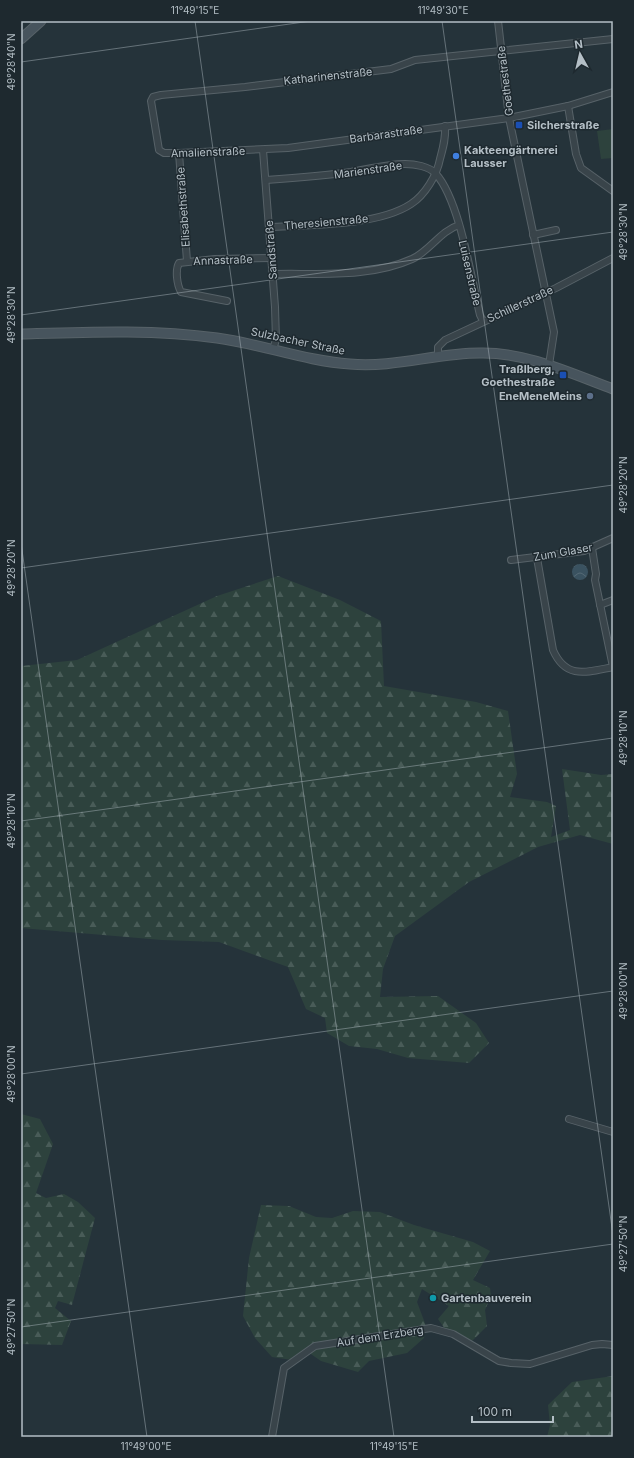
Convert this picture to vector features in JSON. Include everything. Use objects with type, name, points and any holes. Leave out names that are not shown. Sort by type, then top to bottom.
[{"type":"main road","points":[[21,39],[41,21]]},
{"type":"main road","name":"Sulzbacher Straße","points":[[21,334],[125,332],[166,333],[217,338],[320,360],[352,364],[390,363],[470,353],[503,354],[550,366],[613,389]]},
{"type":"street","name":"Goethestraße","points":[[498,21],[509,118],[554,332],[550,366]]},
{"type":"street","name":"Katharinenstraße","points":[[153,98],[161,94],[245,87],[391,69],[415,60],[613,39]]},
{"type":"street","points":[[509,118],[568,106],[613,92]]},
{"type":"street","name":"Amalienstraße","points":[[153,98],[151,105],[159,150],[164,153],[264,150]]},
{"type":"street","points":[[568,106],[576,154],[581,168],[613,191]]},
{"type":"street","name":"Barbarastraße","points":[[264,150],[509,118]]},
{"type":"street","name":"Theresienstraße","points":[[270,227],[338,223],[382,216],[411,204],[418,198],[436,173],[445,140],[445,126]]},
{"type":"street","name":"Sandstraße","points":[[264,150],[273,274],[276,340],[274,349]]},
{"type":"street","name":"Elisabethstraße","points":[[179,153],[187,261]]},
{"type":"street","name":"Marienstraße","points":[[266,180],[310,178],[406,164],[416,165],[436,173]]},
{"type":"street","points":[[273,274],[357,272],[383,269],[417,256],[450,228],[459,225],[452,202],[436,173]]},
{"type":"street","name":"Luisenstraße","points":[[459,225],[480,315],[483,321]]},
{"type":"street","points":[[533,235],[556,230]]},
{"type":"street","name":"Annastraße","points":[[227,301],[181,292],[179,289],[179,263],[187,261],[272,258]]},
{"type":"street","name":"Schillerstraße","points":[[438,357],[438,347],[441,343],[613,258]]},
{"type":"street","name":"Zum Glaser","points":[[511,560],[537,558],[592,548],[613,538]]},
{"type":"street","points":[[537,558],[553,650],[560,663],[566,668],[579,672],[613,667],[600,604],[592,548]]},
{"type":"street","points":[[600,604],[613,600]]},
{"type":"street","points":[[569,1119],[613,1132]]},
{"type":"street","name":"Auf dem Erzberg","points":[[272,1437],[284,1368],[315,1346],[431,1328],[441,1329],[453,1334],[500,1361],[511,1364],[530,1364],[592,1345],[613,1345]]},
{"type":"green space","points":[[613,129],[613,158],[601,159],[597,131]]},
{"type":"green space","points":[[278,576],[340,600],[381,621],[384,686],[476,702],[508,711],[517,774],[510,797],[547,802],[556,806],[551,837],[570,830],[562,769],[601,775],[613,774],[613,844],[580,835],[538,847],[469,882],[395,936],[383,969],[380,997],[438,996],[476,1023],[489,1043],[469,1063],[408,1058],[377,1049],[349,1046],[327,1033],[325,1018],[306,1009],[288,967],[219,942],[162,940],[21,928],[21,666],[77,660],[217,596]]},
{"type":"green space","points":[[21,1114],[40,1119],[53,1144],[36,1193],[46,1198],[64,1194],[78,1202],[95,1218],[72,1305],[58,1301],[55,1308],[71,1321],[62,1345],[21,1344]]},
{"type":"green space","points":[[261,1205],[289,1206],[316,1217],[332,1218],[353,1211],[380,1212],[414,1225],[473,1242],[490,1251],[473,1280],[490,1288],[491,1296],[485,1310],[487,1326],[472,1341],[445,1329],[438,1319],[449,1306],[422,1289],[417,1302],[426,1326],[424,1338],[407,1353],[369,1361],[358,1372],[321,1361],[308,1352],[292,1360],[272,1357],[255,1338],[243,1316],[249,1258]]},
{"type":"green space","points":[[613,1376],[613,1437],[547,1437],[550,1425],[548,1405],[572,1382]]},
{"type":"water","points":[[577,564],[583,564],[588,569],[586,578],[583,580],[577,580],[572,575],[572,569]]},
{"type":"place","name":"Silcherstraße","points":[[519,125]]},
{"type":"place","name":"Kakteengärtnerei Lausser","points":[[456,156]]},
{"type":"place","name":"Traßlberg, Goethestraße","points":[[563,375]]},
{"type":"place","name":"EneMeneMeins","points":[[590,396]]},
{"type":"place","name":"Gartenbauverein","points":[[433,1298]]}]
